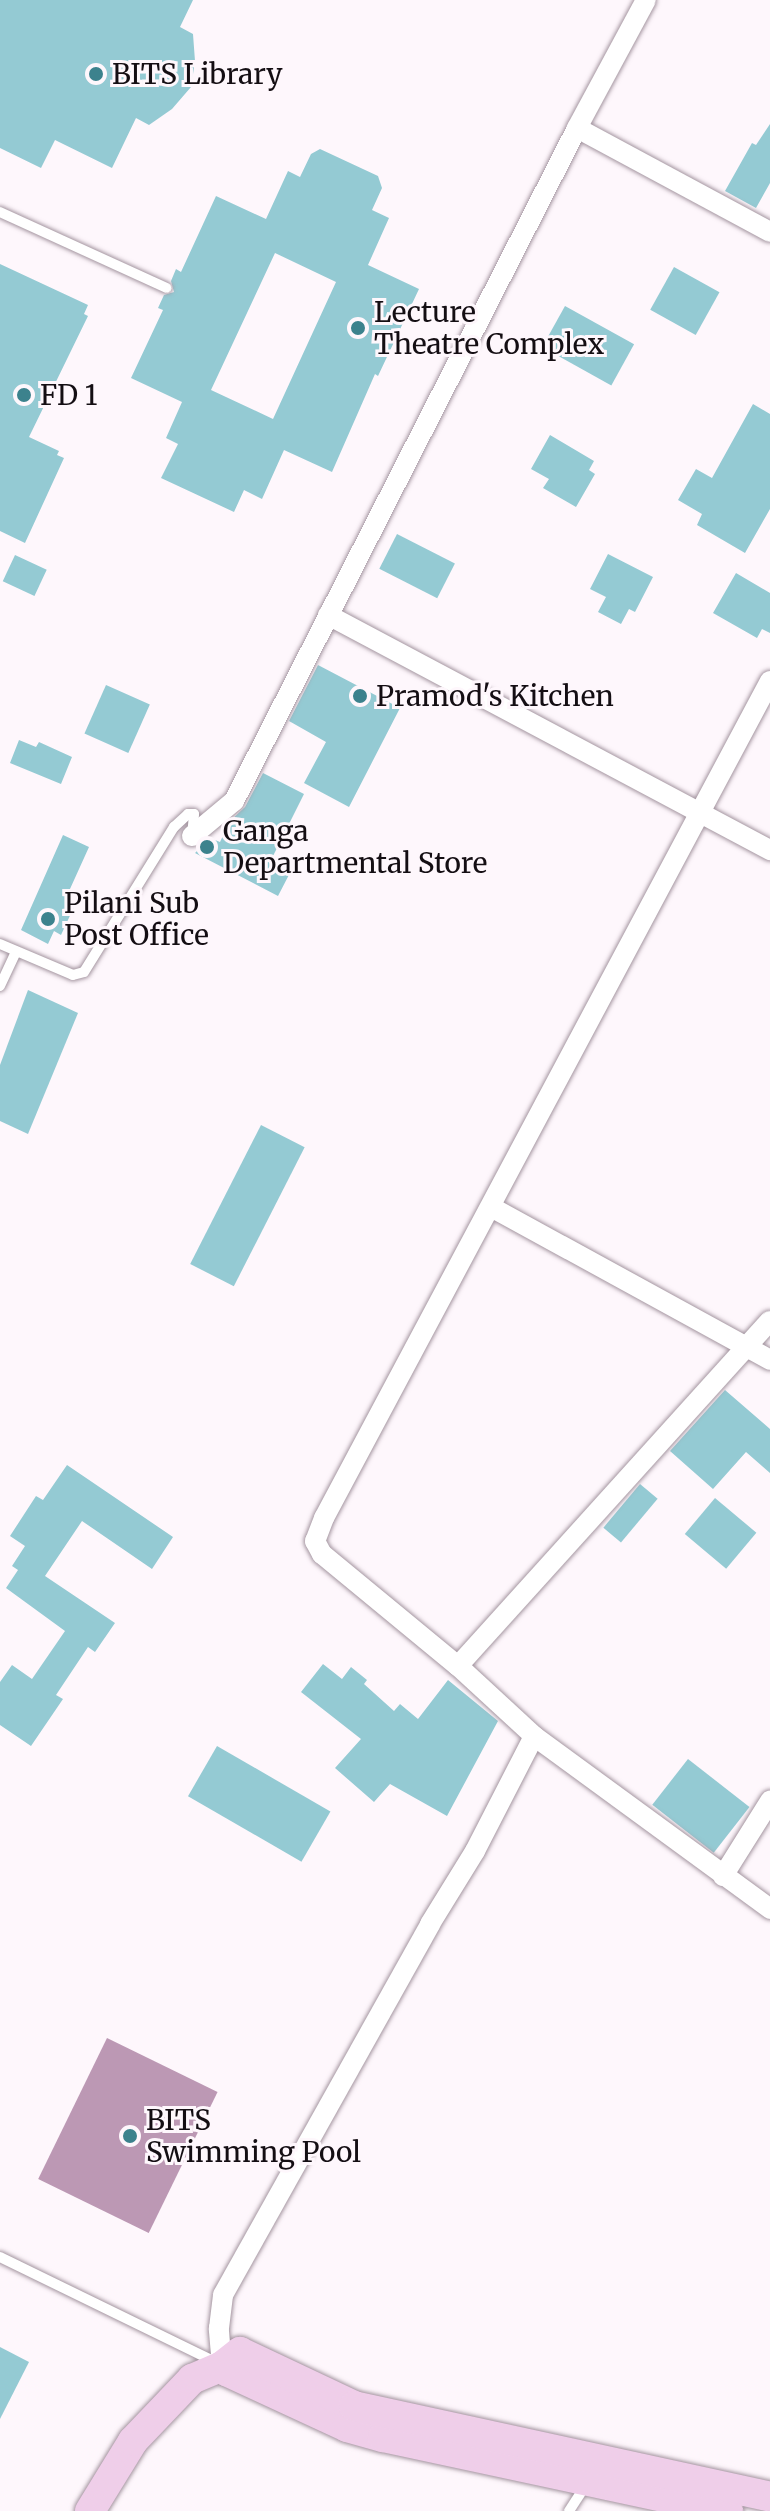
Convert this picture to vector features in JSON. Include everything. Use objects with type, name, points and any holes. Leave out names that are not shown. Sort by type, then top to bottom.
[{"type":"street","points":[[192,836],[234,801],[577,128],[646,0]]},
{"type":"street","points":[[577,128],[770,232]]},
{"type":"street","points":[[328,615],[770,850]]},
{"type":"street","points":[[770,681],[324,1518],[315,1541],[322,1554],[458,1666],[534,1736],[770,1909]]},
{"type":"street","points":[[491,1207],[770,1360]]},
{"type":"street","points":[[458,1666],[770,1321]]},
{"type":"street","points":[[534,1736],[475,1851],[430,1924],[223,2295],[219,2328],[222,2366],[228,2372],[347,2427],[587,2483],[728,2511]]},
{"type":"street","points":[[723,1876],[770,1801]]},
{"type":"street","points":[[90,2511],[133,2441],[192,2379],[222,2366],[240,2352],[354,2406],[770,2497]]},
{"type":"lane","points":[[0,212],[167,288]]},
{"type":"lane","points":[[0,944],[73,975],[84,972],[174,827],[188,814],[194,814],[192,836]]},
{"type":"lane","points":[[0,986],[16,951]]},
{"type":"lane","points":[[0,2257],[222,2366]]},
{"type":"lane","points":[[569,2511],[587,2483]]},
{"type":"shaded area","name":"BITS Swimming Pool","points":[[107,2038],[218,2092],[149,2233],[38,2179]]},
{"type":"building","name":"BITS Library","points":[[0,0],[193,0],[180,27],[193,34],[195,61],[191,87],[172,109],[149,125],[136,118],[112,168],[55,140],[41,168],[0,148]]},
{"type":"building","points":[[770,124],[770,183],[756,208],[725,191],[752,143],[756,145]]},
{"type":"building","name":"Lecture Theatre Complex","points":[[320,149],[378,176],[382,188],[372,210],[389,218],[368,265],[419,289],[378,376],[375,374],[332,472],[284,450],[262,499],[244,490],[234,512],[161,478],[178,444],[166,438],[182,402],[131,378],[163,310],[158,308],[164,295],[174,292],[171,281],[176,269],[181,272],[216,196],[266,219],[288,171],[300,177],[311,154]],"holes":[[[275,253],[336,282],[273,419],[211,390]]]},
{"type":"building","name":"FD 1","points":[[0,264],[88,305],[84,314],[88,316],[29,437],[59,451],[57,455],[64,458],[25,543],[0,531]]},
{"type":"building","points":[[674,267],[719,292],[696,335],[650,310]]},
{"type":"building","points":[[565,306],[634,344],[611,385],[542,347]]},
{"type":"building","points":[[753,404],[770,414],[770,509],[745,553],[697,525],[702,514],[678,500],[696,469],[712,478]]},
{"type":"building","points":[[550,435],[594,461],[589,470],[595,474],[576,507],[543,488],[549,479],[531,469]]},
{"type":"building","points":[[397,534],[455,564],[437,598],[379,569]]},
{"type":"building","points":[[608,554],[653,577],[635,612],[629,609],[621,624],[598,612],[606,597],[590,589]]},
{"type":"building","points":[[15,555],[47,570],[34,596],[3,581]]},
{"type":"building","points":[[736,573],[770,593],[770,633],[762,629],[757,638],[713,613]]},
{"type":"building","points":[[318,665],[400,708],[349,807],[304,783],[326,742],[289,721]]},
{"type":"building","points":[[106,685],[150,705],[128,753],[84,733]]},
{"type":"building","points":[[19,740],[36,747],[39,742],[72,757],[61,784],[10,763]]},
{"type":"building","points":[[263,773],[304,794],[272,858],[292,869],[278,896],[195,853],[210,838],[220,842],[230,821],[245,807]]},
{"type":"building","points":[[63,835],[89,847],[65,900],[74,907],[61,935],[54,931],[48,944],[21,930]]},
{"type":"building","points":[[28,990],[78,1013],[28,1134],[0,1121],[0,1065]]},
{"type":"building","points":[[261,1125],[305,1147],[234,1286],[190,1264]]},
{"type":"building","points":[[725,1390],[770,1429],[770,1473],[746,1452],[713,1489],[670,1451]]},
{"type":"building","points":[[67,1465],[173,1537],[152,1569],[82,1521],[45,1576],[115,1623],[95,1652],[88,1647],[56,1695],[63,1699],[31,1746],[0,1725],[0,1682],[12,1665],[32,1679],[65,1631],[6,1588],[18,1570],[12,1566],[25,1546],[10,1536],[36,1496],[43,1500]]},
{"type":"building","points":[[640,1484],[658,1499],[621,1542],[603,1528]]},
{"type":"building","points":[[715,1498],[756,1533],[726,1569],[685,1534]]},
{"type":"building","points":[[323,1664],[342,1679],[351,1667],[367,1680],[364,1684],[394,1711],[400,1704],[418,1719],[448,1680],[498,1721],[447,1816],[390,1784],[374,1802],[335,1768],[361,1739],[301,1692]]},
{"type":"building","points":[[217,1746],[330,1812],[301,1862],[188,1796]]},
{"type":"building","points":[[688,1759],[749,1807],[714,1853],[652,1805]]},
{"type":"building","points":[[0,2347],[29,2362],[0,2419]]},
{"type":"place","name":"BITS Library","points":[[96,74]]},
{"type":"place","name":"Lecture Theatre Complex","points":[[358,328]]},
{"type":"place","name":"FD 1","points":[[24,395]]},
{"type":"place","name":"Pramod's Kitchen","points":[[360,696]]},
{"type":"place","name":"Ganga Departmental Store","points":[[207,847]]},
{"type":"place","name":"Pilani Sub Post Office","points":[[48,919]]},
{"type":"place","name":"BITS Swimming Pool","points":[[130,2136]]}]
